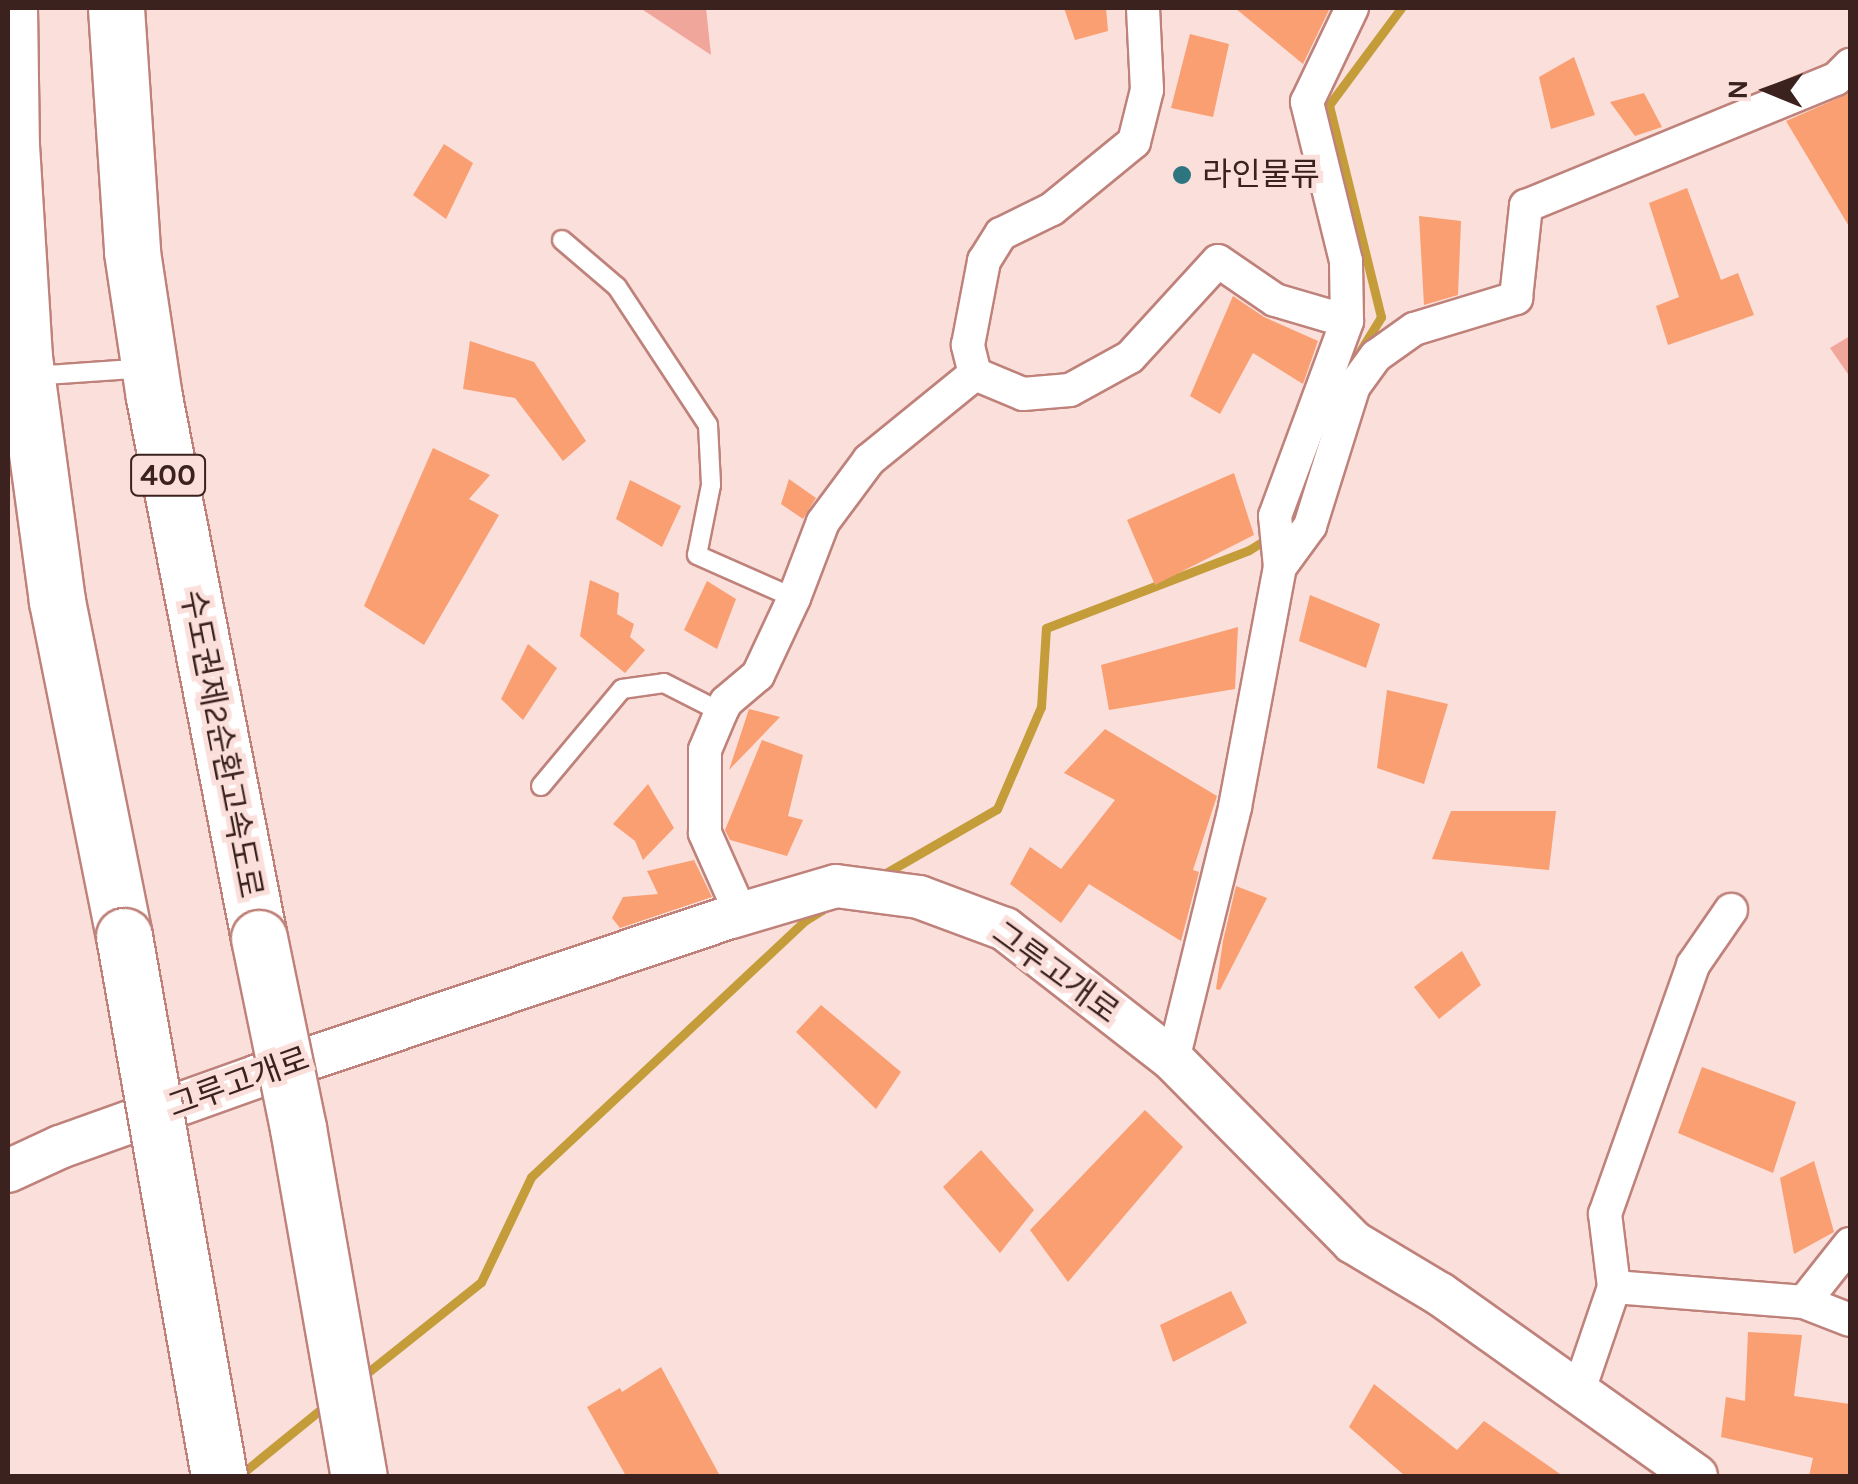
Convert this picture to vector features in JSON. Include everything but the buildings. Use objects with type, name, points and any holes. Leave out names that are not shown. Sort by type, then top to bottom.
[{"type":"highway","points":[[9,8],[11,145],[26,376],[57,602],[124,936],[219,1476]]},
{"type":"highway","name":"수도권제2순환고속도로","points":[[116,8],[132,252],[150,367],[298,1128],[359,1476]]},
{"type":"street","points":[[975,374],[968,345],[984,260],[1001,234],[1052,209],[1134,142],[1147,90],[1143,8]]},
{"type":"street","points":[[1174,1060],[1235,807],[1279,560],[1275,516],[1347,321],[1346,261],[1307,102],[1352,8]]},
{"type":"street","points":[[1279,560],[1310,526],[1354,386],[1376,356],[1414,329],[1516,298],[1526,206],[1836,79],[1850,64]]},
{"type":"street","points":[[975,374],[1023,394],[1070,390],[1130,357],[1218,261],[1275,300],[1347,321]]},
{"type":"street","points":[[741,914],[705,833],[706,750],[721,712],[726,702],[758,675],[794,598],[823,522],[869,460],[975,374]]},
{"type":"street","name":"그루고개로","points":[[8,1171],[60,1147],[258,1076],[741,914],[836,886],[919,897],[1005,929],[1174,1060],[1352,1242],[1440,1294],[1696,1476]]},
{"type":"street","points":[[1578,1394],[1614,1287],[1606,1214],[1692,965],[1731,910]]},
{"type":"street","points":[[1804,1302],[1850,1244]]},
{"type":"street","points":[[1614,1287],[1804,1302],[1850,1320]]},
{"type":"lane","points":[[562,240],[617,287],[708,425],[710,485],[697,555],[794,598]]},
{"type":"lane","points":[[26,376],[150,367]]},
{"type":"lane","points":[[540,786],[622,689],[664,683],[721,712]]},
{"type":"shaded area","points":[[640,8],[706,8],[711,55]]},
{"type":"shaded area","points":[[1850,336],[1850,377],[1830,348]]},
{"type":"waterway","points":[[1346,374],[1381,317],[1329,105],[1401,8]]},
{"type":"waterway","points":[[879,877],[997,809],[1041,707],[1046,628],[1249,550],[1270,537]]},
{"type":"waterway","points":[[362,1377],[481,1282],[531,1177],[806,920],[822,910]]},
{"type":"waterway","points":[[239,1476],[326,1405]]},
{"type":"place","name":"라인물류","points":[[1182,175]]}]
